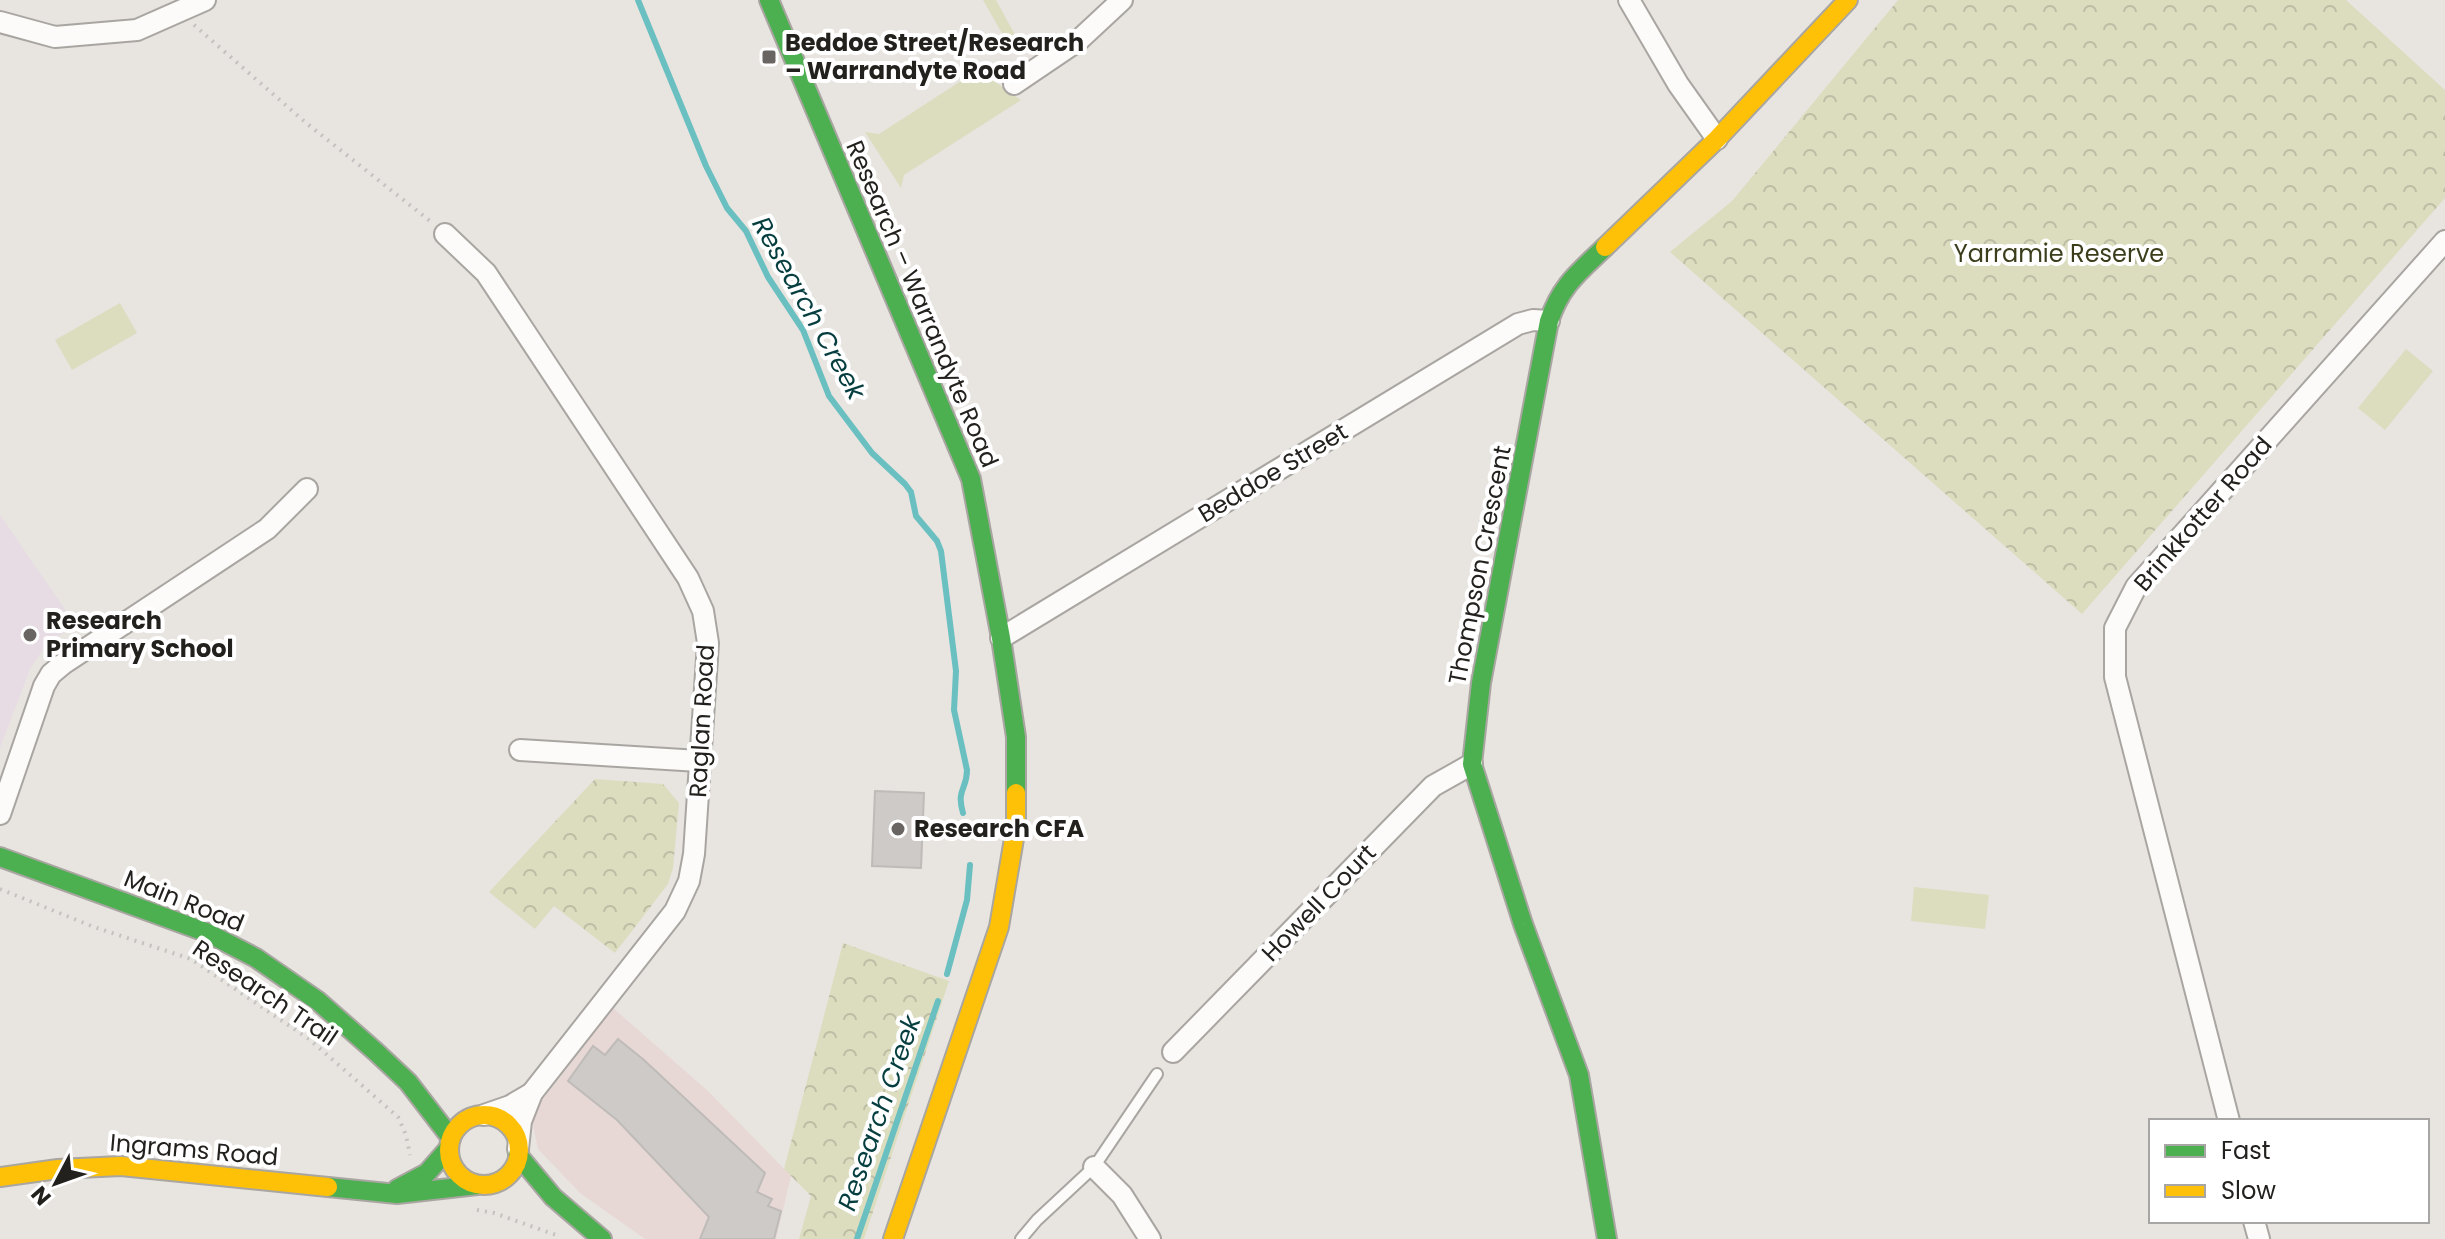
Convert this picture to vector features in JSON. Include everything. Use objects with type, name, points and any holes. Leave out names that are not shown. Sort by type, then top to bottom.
[{"type":"main road","name":"Research – Warrandyte Road","points":[[769,0],[971,479],[1016,737],[1016,827],[999,927],[893,1239]]},
{"type":"main road","name":"Thompson Crescent","points":[[1607,1239],[1579,1075],[1523,924],[1472,764],[1481,683],[1549,321],[1564,287],[1717,139],[1848,0]]},
{"type":"main road","name":"Main Road","points":[[0,857],[188,925],[256,958],[318,1001],[408,1082],[450,1106],[478,1116]]},
{"type":"main road","name":"Main Road","points":[[408,1082],[450,1143]]},
{"type":"main road","points":[[482,1185],[504,1178],[511,1172],[518,1152],[516,1139],[503,1122],[478,1116],[464,1122],[450,1143],[450,1158],[459,1175],[482,1185],[520,1192],[551,1203],[602,1239]]},
{"type":"main road","name":"Ingrams Road","points":[[385,1192],[419,1179],[435,1165],[450,1143]]},
{"type":"main road","points":[[518,1152],[572,1215]]},
{"type":"main road","name":"Ingrams Road","points":[[0,1177],[58,1169],[121,1166],[408,1194],[447,1186],[482,1185]]},
{"type":"street","points":[[0,22],[55,37],[137,30],[205,0]]},
{"type":"street","points":[[1014,84],[1079,40],[1122,0]]},
{"type":"street","points":[[1629,0],[1678,84],[1717,139]]},
{"type":"street","name":"Raglan Road","points":[[445,234],[486,273],[688,578],[703,611],[708,643],[694,854],[689,881],[675,911],[532,1093],[521,1121],[518,1152]]},
{"type":"street","name":"Brinkkotter Road","points":[[2228,1119],[2115,677],[2115,628],[2136,587],[2445,241]]},
{"type":"street","name":"Beddoe Street","points":[[1001,638],[1518,324],[1533,320],[1549,321]]},
{"type":"street","points":[[0,814],[44,686],[51,674],[267,529],[307,489]]},
{"type":"street","points":[[520,750],[699,761]]},
{"type":"street","name":"Howell Court","points":[[1173,1052],[1433,786],[1472,764]]},
{"type":"street","name":"Raglan Road","points":[[478,1116],[510,1106],[532,1093]]},
{"type":"street","points":[[1094,1167],[1122,1195],[1150,1239]]},
{"type":"lane","points":[[1021,1239],[1094,1167],[1157,1074]]},
{"type":"path","points":[[180,12],[305,122],[445,234]]},
{"type":"path","name":"Research Trail","points":[[0,889],[94,927],[191,959],[309,1039],[398,1117],[406,1135],[411,1161]]},
{"type":"shaded area","name":"Research Primary School","points":[[0,515],[75,624],[45,646],[30,669],[0,748]]},
{"type":"shaded area","points":[[613,1008],[708,1091],[791,1176],[776,1239],[645,1239],[580,1193],[538,1149],[531,1115]]},
{"type":"green space","points":[[983,0],[996,0],[1020,44],[1011,49]]},
{"type":"green space","name":"Yarramie Reserve","points":[[1898,0],[2346,0],[2445,90],[2445,198],[2082,614],[1670,252],[1732,201]]},
{"type":"green space","points":[[978,70],[1021,100],[904,175],[901,188],[865,132],[879,134]]},
{"type":"green space","points":[[120,303],[137,333],[72,370],[55,340]]},
{"type":"green space","points":[[2406,349],[2433,371],[2385,430],[2358,408]]},
{"type":"green space","points":[[595,779],[663,784],[679,803],[673,868],[668,884],[615,953],[554,906],[535,929],[489,892]]},
{"type":"green space","points":[[1914,887],[1989,895],[1985,929],[1911,921]]},
{"type":"green space","points":[[843,943],[949,981],[864,1239],[799,1239],[811,1196],[784,1169]]},
{"type":"building","name":"Research CFA","points":[[875,791],[924,793],[921,868],[872,866]]},
{"type":"building","points":[[618,1039],[765,1173],[757,1192],[772,1199],[768,1206],[781,1211],[774,1239],[700,1239],[709,1217],[617,1120],[568,1081],[593,1046],[605,1055]]},
{"type":"waterway","name":"Research Creek","points":[[638,0],[706,166],[727,208],[746,231],[768,277],[803,330],[829,396],[872,453],[911,492],[916,516],[937,541],[941,551],[956,671],[954,710],[967,770],[961,794],[963,813]]},
{"type":"waterway","name":"Research Creek","points":[[947,974],[967,900],[970,865]]},
{"type":"waterway","name":"Research Creek","points":[[857,1239],[938,1001]]},
{"type":"traffic: fast","points":[[769,0],[971,479],[1016,737],[1016,793]]},
{"type":"traffic: fast","points":[[1605,247],[1565,288],[1549,321],[1481,683],[1472,764],[1523,924],[1579,1075],[1607,1239]]},
{"type":"traffic: fast","points":[[0,857],[208,933],[256,958],[318,1001],[376,1052],[408,1082],[451,1138]]},
{"type":"traffic: fast","points":[[397,1189],[427,1173],[449,1148]]},
{"type":"traffic: fast","points":[[518,1155],[553,1197],[602,1239]]},
{"type":"traffic: fast","points":[[328,1187],[397,1194],[477,1185]]},
{"type":"traffic: slow","points":[[1605,247],[1717,139],[1848,0]]},
{"type":"traffic: slow","points":[[893,1239],[999,927],[1016,827],[1016,793]]},
{"type":"traffic: slow","points":[[484,1115],[503,1121],[513,1131],[519,1150],[513,1169],[503,1179],[484,1185],[465,1179],[455,1169],[449,1150],[455,1131],[465,1121],[484,1115]]},
{"type":"traffic: slow","points":[[0,1177],[58,1169],[121,1166],[328,1187]]},
{"type":"place","name":"Beddoe Street/Research – Warrandyte Road","points":[[769,57]]},
{"type":"place","name":"Research Primary School","points":[[30,635]]},
{"type":"place","name":"Research CFA","points":[[898,829]]}]
